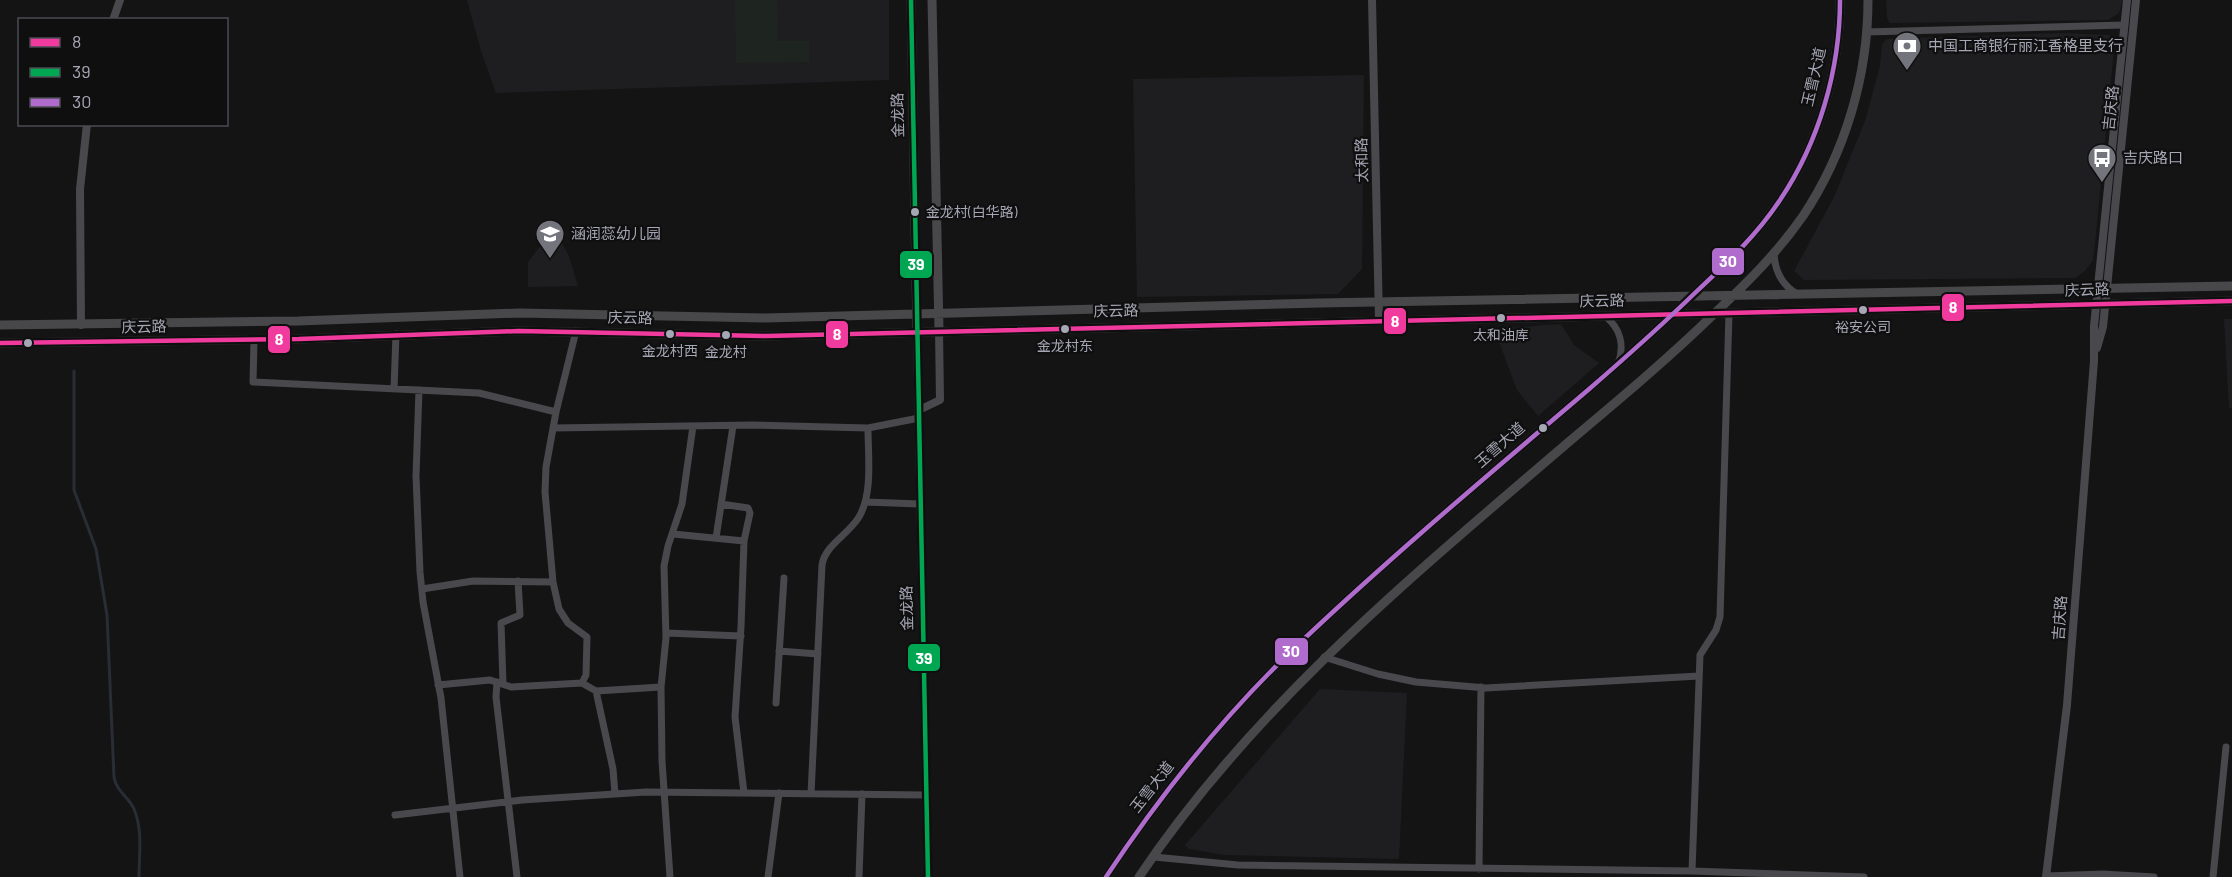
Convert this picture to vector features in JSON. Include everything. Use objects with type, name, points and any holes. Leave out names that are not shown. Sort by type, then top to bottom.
[{"type":"main road","name":"金龙路","points":[[911,0],[917,331]]},
{"type":"main road","points":[[932,0],[939,330]]},
{"type":"main road","name":"玉雪大道","points":[[1106,877],[1144,822],[1213,735],[1285,657],[1486,477],[1618,364],[1692,296],[1756,232],[1780,199],[1803,160],[1821,115],[1831,80],[1837,45],[1840,0]]},
{"type":"main road","points":[[1140,877],[1188,810],[1241,746],[1285,696],[1324,657],[1519,485],[1652,372],[1774,254],[1803,215],[1833,162],[1853,105],[1862,68],[1868,0]]},
{"type":"main road","name":"庆云路","points":[[0,325],[298,321],[480,313],[766,318],[1379,302],[2232,286]]},
{"type":"main road","name":"庆云路","points":[[0,343],[254,340],[471,331],[766,336],[939,330],[2232,301]]},
{"type":"street","points":[[114,18],[120,0]]},
{"type":"street","name":"太和路","points":[[1372,0],[1379,320]]},
{"type":"street","name":"吉庆路","points":[[2046,877],[2067,705],[2094,360],[2101,304],[2127,0]]},
{"type":"street","name":"吉庆路","points":[[2102,288],[2136,0]]},
{"type":"street","points":[[1866,32],[2124,25]]},
{"type":"street","points":[[81,325],[80,189],[87,126]]},
{"type":"street","points":[[1774,254],[1778,274],[1786,286],[1797,294]]},
{"type":"street","points":[[1692,871],[1700,655],[1713,637],[1720,617],[1729,313]]},
{"type":"street","points":[[1605,316],[1613,324],[1621,340],[1618,364]]},
{"type":"street","points":[[553,428],[733,426],[868,428],[919,414],[940,400],[939,330]]},
{"type":"street","name":"金龙路","points":[[917,331],[927,877]]},
{"type":"street","points":[[576,332],[556,412],[545,484],[553,582],[562,615],[568,623],[587,637],[586,675],[582,683]]},
{"type":"street","points":[[394,388],[396,334]]},
{"type":"street","points":[[254,340],[253,382],[479,393],[556,412]]},
{"type":"street","points":[[419,390],[416,498],[422,589],[438,685],[460,877]]},
{"type":"street","points":[[670,877],[664,792],[661,687],[666,633],[664,566],[682,504],[693,426]]},
{"type":"street","points":[[716,538],[733,426]]},
{"type":"street","points":[[811,794],[823,560],[828,550],[855,522],[865,502],[868,428]]},
{"type":"street","points":[[865,502],[921,504]]},
{"type":"street","points":[[721,504],[748,508],[750,513],[744,541],[741,636],[735,717],[744,793]]},
{"type":"street","points":[[672,534],[744,541]]},
{"type":"street","points":[[776,703],[784,578]]},
{"type":"street","points":[[422,589],[473,580],[553,582]]},
{"type":"street","points":[[517,877],[496,698],[500,683],[501,623],[519,615],[518,581]]},
{"type":"street","points":[[666,633],[741,636]]},
{"type":"street","points":[[779,651],[818,654]]},
{"type":"street","points":[[1324,657],[1378,674],[1407,680],[1482,687],[1699,676]]},
{"type":"street","points":[[438,685],[490,680],[512,687],[582,683],[596,691],[661,687]]},
{"type":"street","points":[[1479,868],[1482,687]]},
{"type":"street","points":[[596,691],[613,769],[615,794]]},
{"type":"street","points":[[2213,877],[2226,747]]},
{"type":"street","points":[[395,815],[508,802],[664,792],[926,795]]},
{"type":"street","points":[[768,877],[779,793]]},
{"type":"street","points":[[859,877],[862,794]]},
{"type":"street","points":[[1154,857],[1238,865],[1692,871],[1864,877]]},
{"type":"street","points":[[2046,877],[2103,874],[2154,877]]},
{"type":"shaded area","points":[[467,0],[889,0],[889,80],[496,93],[481,51]]},
{"type":"shaded area","points":[[735,0],[777,0],[778,41],[809,41],[809,62],[736,63]]},
{"type":"shaded area","points":[[1886,0],[2123,0],[2119,13],[2108,20],[1890,23],[1887,18]]},
{"type":"shaded area","points":[[2062,33],[2109,35],[2115,39],[2093,260],[2085,271],[2075,278],[1804,280],[1794,271],[1834,197],[1865,121],[1880,66],[1882,44],[1887,39]]},
{"type":"shaded area","points":[[1364,75],[1362,269],[1338,294],[1137,297],[1133,79]]},
{"type":"shaded area","name":"涵润蕊幼儿园","points":[[554,228],[569,256],[578,286],[528,287],[528,262]]},
{"type":"shaded area","points":[[2224,319],[2232,319],[2232,408],[2229,408]]},
{"type":"shaded area","points":[[1561,324],[1574,345],[1599,363],[1538,416],[1517,390],[1494,329]]},
{"type":"shaded area","points":[[1320,689],[1407,693],[1399,859],[1225,855],[1189,849],[1185,845]]},
{"type":"waterway","points":[[74,371],[74,490],[96,549],[107,615],[114,777],[117,786],[132,805],[137,817],[140,843],[139,877]]},
{"type":"transit line","name":"39","points":[[911,0],[928,877]]},
{"type":"transit line","name":"30","points":[[1106,877],[1150,813],[1198,752],[1277,665],[1409,543],[1643,341],[1752,237],[1794,178],[1816,130],[1825,104],[1836,53],[1840,0]]},
{"type":"transit line","name":"8","points":[[0,343],[299,339],[519,331],[766,336],[2232,301]]},
{"type":"place","name":"中国工商银行丽江香格里支行","points":[[1907,72]]},
{"type":"place","name":"吉庆路口","points":[[2102,184]]},
{"type":"place","name":"金龙村(白华路)","points":[[915,212]]},
{"type":"place","name":"涵润蕊幼儿园","points":[[550,260]]},
{"type":"place","name":"裕安公司","points":[[1863,310]]},
{"type":"place","name":"太和油库","points":[[1501,318]]},
{"type":"place","name":"金龙村东","points":[[1065,329]]},
{"type":"place","name":"金龙村西","points":[[670,334]]},
{"type":"place","name":"金龙村","points":[[726,335]]}]
